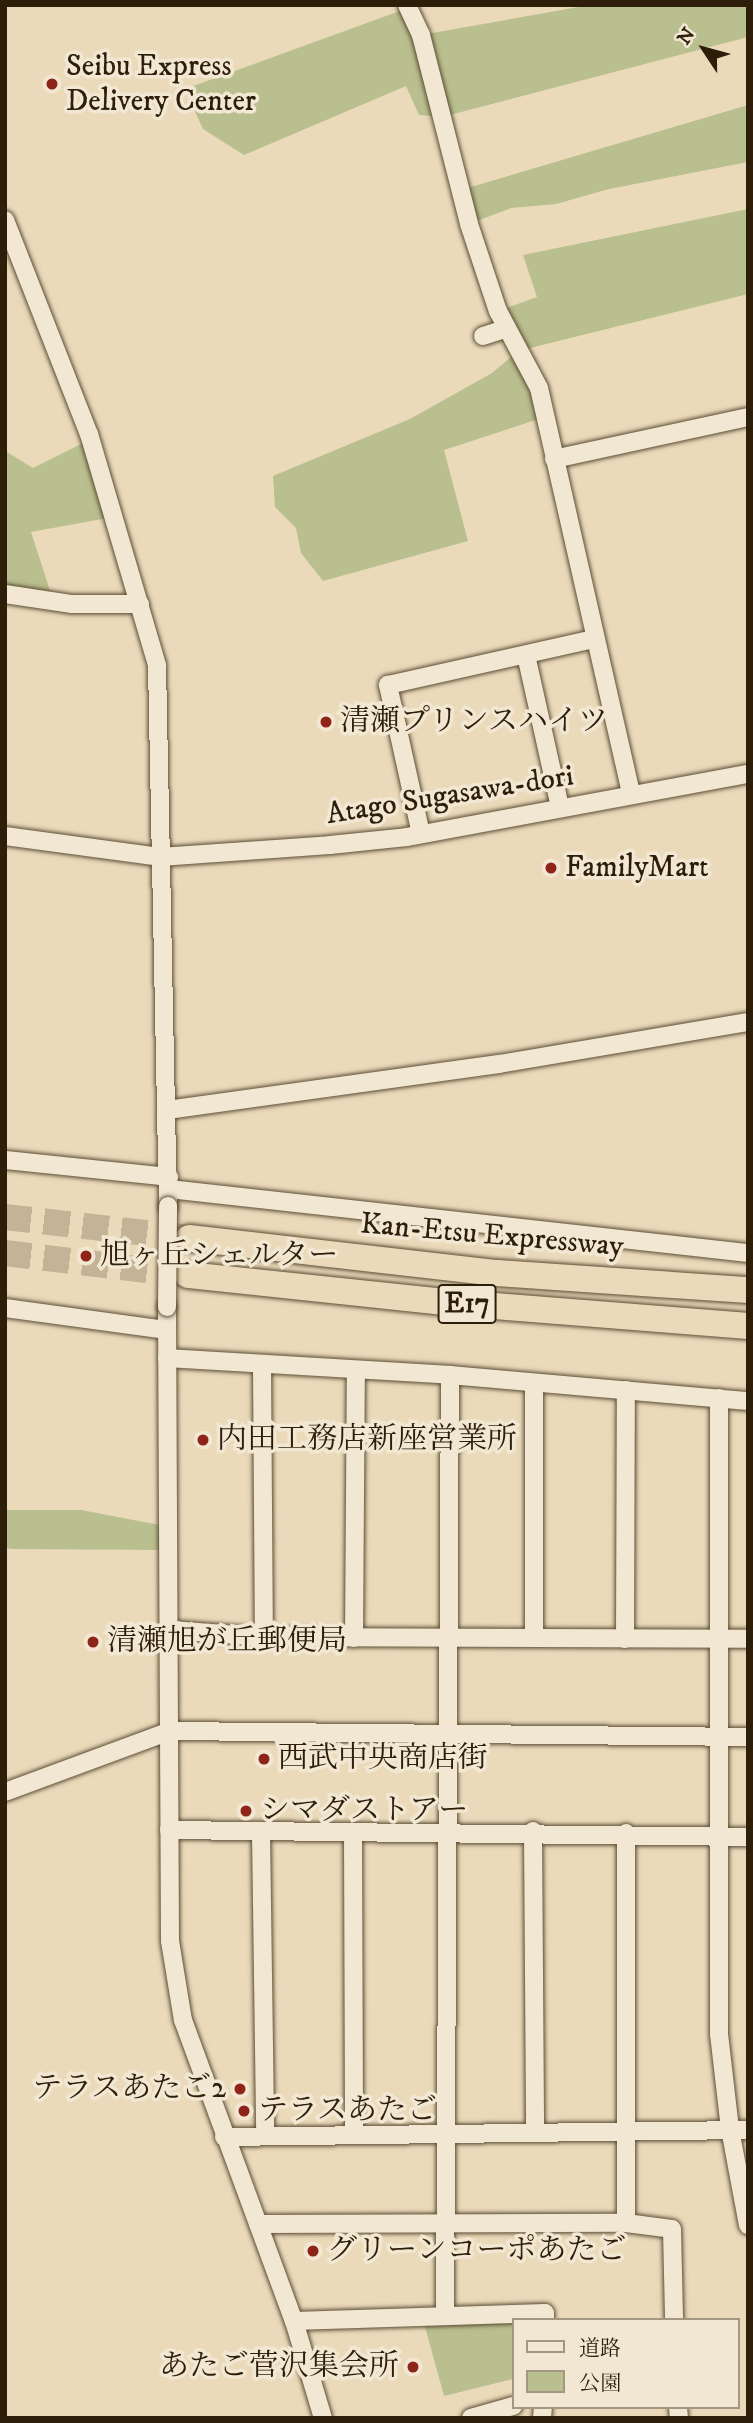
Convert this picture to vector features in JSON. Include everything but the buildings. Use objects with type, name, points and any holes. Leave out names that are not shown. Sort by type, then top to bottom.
[{"type":"highway","name":"Kan-Etsu Expressway","points":[[189,1238],[496,1273],[748,1290]]},
{"type":"highway","name":"E17","points":[[188,1275],[444,1302],[748,1326]]},
{"type":"street","points":[[407,5],[421,35],[469,224],[504,329],[538,388],[631,794]]},
{"type":"street","points":[[5,220],[89,434],[157,665],[160,699],[160,857],[169,1191],[166,1330],[171,1630],[170,1941],[183,2020],[294,2321],[323,2418]]},
{"type":"street","points":[[484,336],[504,329]]},
{"type":"street","points":[[554,459],[748,417]]},
{"type":"street","points":[[5,594],[72,604],[140,604]]},
{"type":"street","points":[[421,834],[388,685],[594,639]]},
{"type":"street","points":[[526,654],[560,807]]},
{"type":"street","name":"Atago Sugasawa-dori","points":[[5,836],[160,857],[421,834],[748,774]]},
{"type":"street","points":[[167,1110],[499,1064],[748,1022]]},
{"type":"street","points":[[5,1160],[169,1191],[748,1253]]},
{"type":"street","points":[[5,1308],[166,1330]]},
{"type":"street","points":[[167,1358],[450,1375],[748,1401]]},
{"type":"street","points":[[262,1364],[264,1637]]},
{"type":"street","points":[[354,1638],[356,1370]]},
{"type":"street","points":[[444,2316],[443,2134],[448,1731],[446,1639],[450,1375]]},
{"type":"street","points":[[534,1383],[534,1638]]},
{"type":"street","points":[[625,1639],[626,1390]]},
{"type":"street","points":[[719,1398],[719,2034],[739,2130],[748,2225]]},
{"type":"street","points":[[171,1630],[264,1637],[748,1639]]},
{"type":"street","points":[[5,1791],[170,1731],[448,1731],[748,1737]]},
{"type":"street","points":[[169,1830],[626,1833],[748,1837]]},
{"type":"street","points":[[261,1832],[265,2136]]},
{"type":"street","points":[[353,1832],[354,2133]]},
{"type":"street","points":[[533,1832],[535,2133]]},
{"type":"street","points":[[626,1833],[629,2134],[626,2223]]},
{"type":"street","points":[[224,2137],[354,2133],[629,2134],[739,2130]]},
{"type":"street","points":[[258,2224],[626,2223],[672,2229],[674,2318]]},
{"type":"street","points":[[294,2321],[545,2313],[545,2318]]},
{"type":"street","points":[[471,2418],[512,2406]]},
{"type":"green space","points":[[590,5],[748,5],[748,37],[442,117],[419,115],[406,86],[244,155],[203,129],[185,89],[408,8],[421,35]]},
{"type":"green space","points":[[748,105],[748,162],[609,189],[556,204],[511,208],[469,224],[464,189]]},
{"type":"green space","points":[[748,209],[748,294],[518,351],[545,417],[444,450],[468,541],[323,581],[301,553],[296,528],[275,507],[273,476],[410,419],[492,373],[517,352],[498,311],[537,297],[523,255]]},
{"type":"green space","points":[[91,439],[113,517],[31,532],[54,603],[5,594],[5,451],[33,468]]},
{"type":"green space","points":[[5,1510],[81,1510],[170,1527],[170,1550],[10,1549],[5,1547]]},
{"type":"green space","points":[[512,2322],[512,2379],[444,2396],[424,2323]]},
{"type":"tunnel","points":[[5,1217],[189,1238]]},
{"type":"tunnel","points":[[5,1253],[188,1275]]},
{"type":"place","name":"Seibu Express Delivery Center","points":[[52,84]]},
{"type":"place","name":"清瀬プリンスハイツ","points":[[326,722]]},
{"type":"place","name":"FamilyMart","points":[[551,868]]},
{"type":"place","name":"旭ヶ丘シェルター","points":[[86,1256]]},
{"type":"place","name":"内田工務店新座営業所","points":[[203,1440]]},
{"type":"place","name":"清瀬旭が丘郵便局","points":[[93,1642]]},
{"type":"place","name":"西武中央商店街","points":[[264,1759]]},
{"type":"place","name":"シマダストアー","points":[[246,1811]]},
{"type":"place","name":"テラスあたご2","points":[[240,2089]]},
{"type":"place","name":"テラスあたご","points":[[244,2111]]},
{"type":"place","name":"グリーンコーポあたご","points":[[313,2251]]},
{"type":"place","name":"あたご菅沢集会所","points":[[413,2367]]}]
